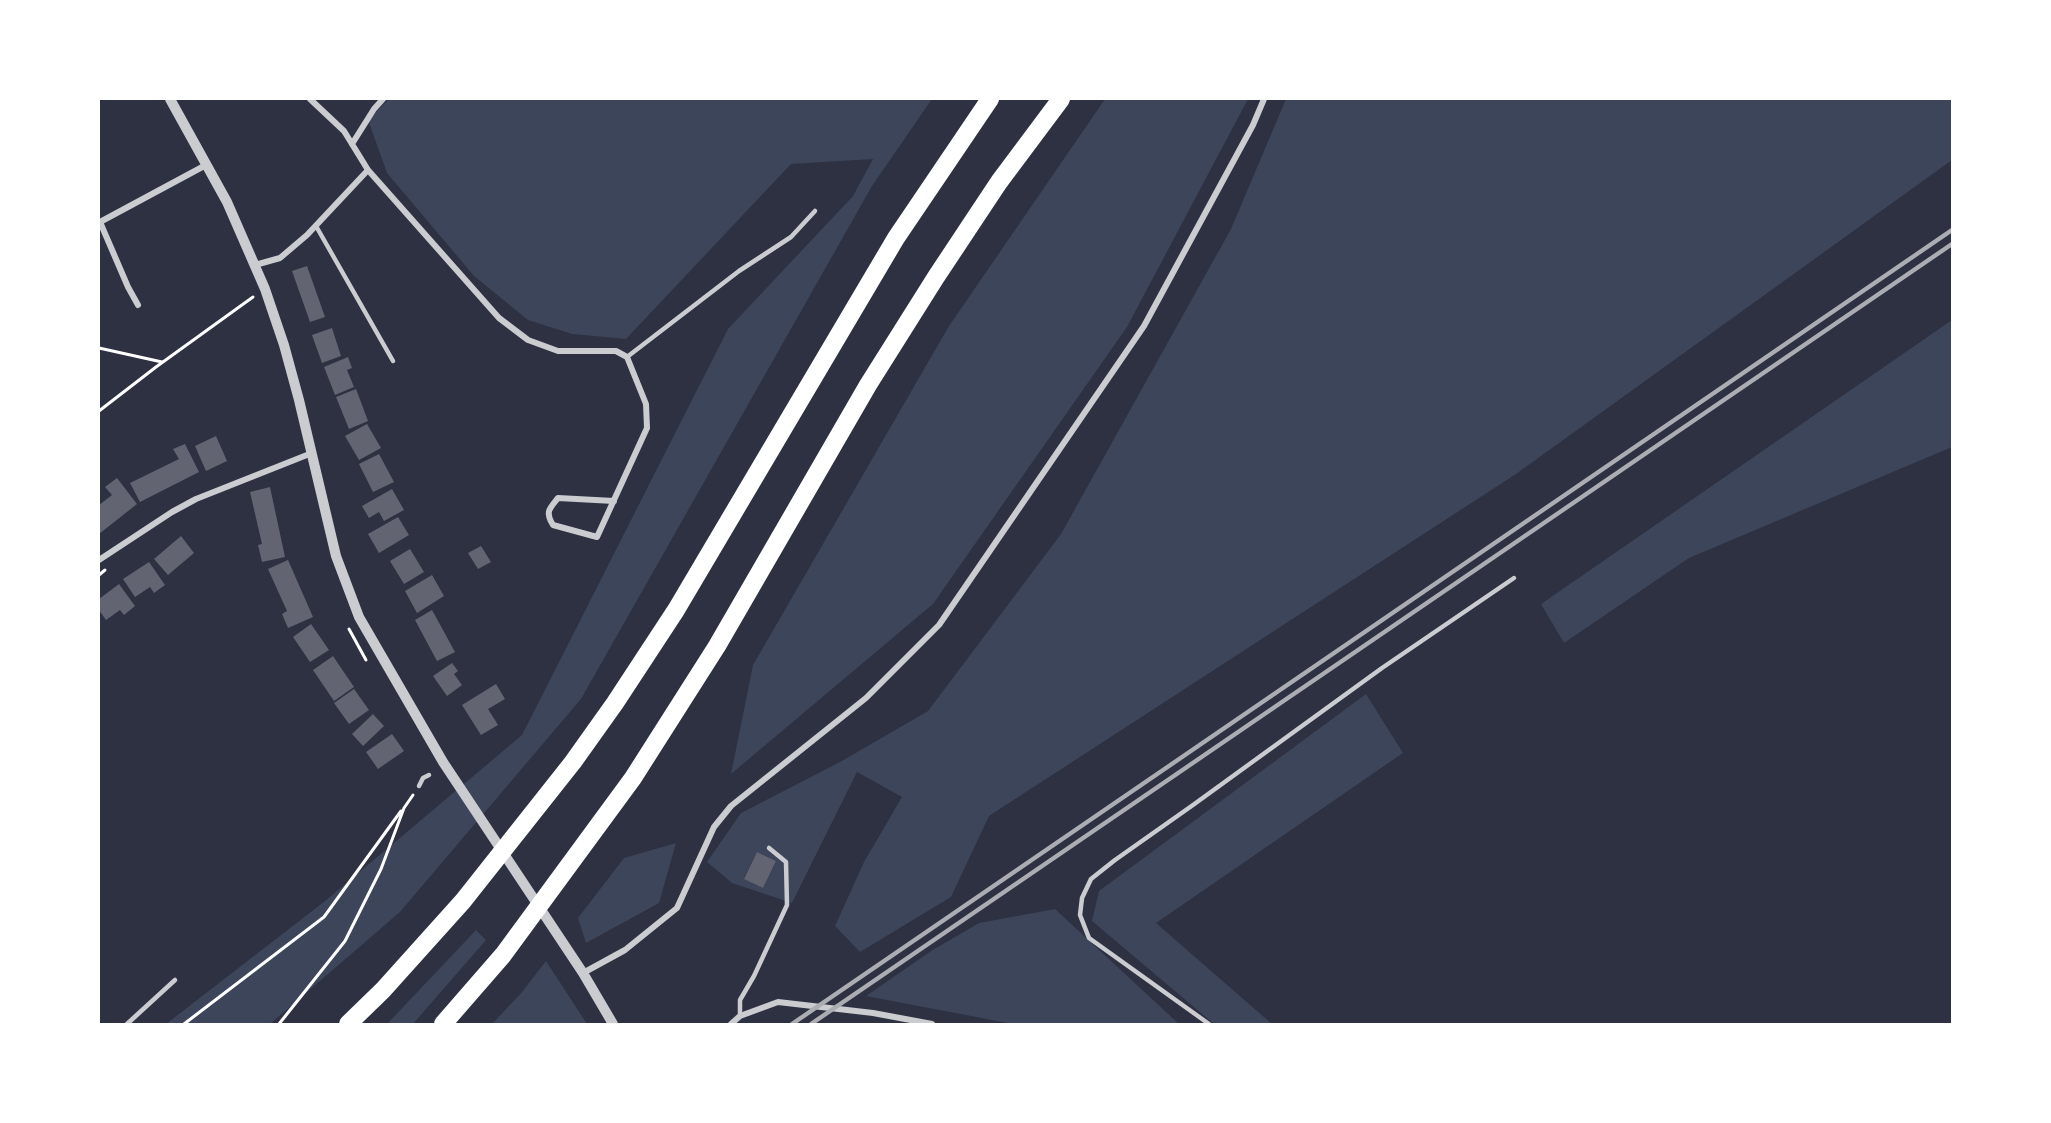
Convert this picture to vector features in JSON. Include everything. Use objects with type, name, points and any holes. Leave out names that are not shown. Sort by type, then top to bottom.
[{"type":"highway","points":[[348,1024],[383,990],[463,901],[540,804],[615,703],[676,610],[896,238],[990,99]]},
{"type":"highway","points":[[443,1024],[503,956],[633,778],[717,645],[868,386],[936,277],[999,182],[1060,99]]},
{"type":"street","points":[[170,99],[231,209],[265,289],[284,345],[336,556],[348,591],[369,637],[443,762],[583,973],[613,1024]]},
{"type":"street","points":[[310,99],[344,130],[368,170],[500,318],[520,335],[558,351],[615,351],[627,357],[646,404],[647,428],[614,501],[597,537],[554,525],[548,517],[549,508],[558,498],[614,501]]},
{"type":"street","points":[[352,144],[383,99]]},
{"type":"street","points":[[583,973],[635,942],[677,908],[714,826],[731,806],[866,698],[939,625],[1144,326],[1248,135],[1264,99]]},
{"type":"street","points":[[138,305],[100,222],[206,165]]},
{"type":"street","points":[[255,265],[280,258],[316,225],[368,170]]},
{"type":"street","points":[[99,560],[196,499],[312,453]]},
{"type":"street","points":[[731,1024],[740,1016],[778,1002],[873,1013],[932,1024]]},
{"type":"lane","points":[[627,357],[739,271],[791,237],[815,212]]},
{"type":"lane","points":[[316,225],[393,361]]},
{"type":"lane","points":[[1209,1024],[1089,938],[1080,915],[1082,898],[1091,879],[1382,668],[1514,578]]},
{"type":"lane","points":[[419,786],[423,778],[429,775]]},
{"type":"lane","points":[[740,1016],[740,1000],[754,976],[787,905],[786,862],[769,848]]},
{"type":"lane","points":[[127,1024],[175,980]]},
{"type":"path","points":[[249,287],[256,304]]},
{"type":"path","points":[[99,411],[162,362],[265,289]]},
{"type":"path","points":[[99,348],[162,362]]},
{"type":"path","points":[[99,575],[108,568]]},
{"type":"path","points":[[346,623],[370,665]]},
{"type":"path","points":[[184,1024],[324,917],[419,786]]},
{"type":"path","points":[[279,1024],[345,941],[381,869],[404,808]]},
{"type":"shaded area","points":[[389,99],[932,99],[872,186],[581,699],[400,912],[270,1024],[166,1024],[325,901],[522,735],[728,329],[853,196],[873,159],[791,164],[626,339],[572,334],[528,320],[474,276],[387,173],[368,120]]},
{"type":"shaded area","points":[[1105,99],[1248,99],[1127,327],[933,604],[731,774],[753,665],[949,326]]},
{"type":"shaded area","points":[[1286,99],[1952,99],[1952,160],[1516,474],[989,816],[951,897],[860,952],[835,926],[864,862],[902,797],[857,772],[792,903],[732,883],[707,862],[741,813],[840,762],[928,711],[1061,534],[1231,229]],"holes":[[[757,852],[776,861],[763,888],[744,878]]]},
{"type":"shaded area","points":[[1952,320],[1952,447],[1689,558],[1564,643],[1541,604]]},
{"type":"shaded area","points":[[1366,694],[1403,753],[1156,923],[1272,1024],[1214,1024],[1092,921],[1099,891]]},
{"type":"shaded area","points":[[676,843],[659,903],[586,943],[578,918],[624,858]]},
{"type":"shaded area","points":[[1055,909],[1179,1024],[1013,1024],[866,996],[931,951],[979,923]]},
{"type":"shaded area","points":[[476,930],[486,940],[413,1024],[387,1024]]},
{"type":"shaded area","points":[[546,961],[587,1024],[492,1024],[522,992]]},
{"type":"building","points":[[307,266],[325,317],[310,322],[292,271]]},
{"type":"building","points":[[332,328],[341,356],[322,363],[312,335]]},
{"type":"building","points":[[348,357],[352,368],[347,370],[354,387],[335,395],[324,367]]},
{"type":"building","points":[[356,389],[368,421],[349,429],[336,397]]},
{"type":"building","points":[[367,424],[381,448],[359,460],[345,436]]},
{"type":"building","points":[[216,436],[227,461],[206,471],[195,446]]},
{"type":"building","points":[[185,444],[199,472],[140,502],[130,483],[179,459],[173,449]]},
{"type":"building","points":[[379,454],[394,482],[373,492],[359,464]]},
{"type":"building","points":[[117,478],[137,504],[99,534],[99,505],[112,495],[105,487]]},
{"type":"building","points":[[270,487],[285,557],[262,562],[258,545],[262,544],[250,492]]},
{"type":"building","points":[[392,489],[404,510],[384,521],[379,512],[369,518],[362,506]]},
{"type":"building","points":[[398,517],[409,535],[379,553],[368,534]]},
{"type":"building","points":[[181,536],[194,553],[168,575],[154,559]]},
{"type":"building","points":[[481,546],[491,562],[478,569],[468,553]]},
{"type":"building","points":[[410,549],[424,572],[404,584],[390,561]]},
{"type":"building","points":[[288,560],[313,617],[288,628],[282,614],[287,611],[268,569]]},
{"type":"building","points":[[149,562],[165,585],[154,593],[150,587],[135,597],[123,579]]},
{"type":"building","points":[[432,575],[444,596],[417,613],[405,591]]},
{"type":"building","points":[[119,584],[135,606],[124,615],[120,610],[106,620],[99,610],[99,599]]},
{"type":"building","points":[[432,610],[455,652],[437,661],[415,620]]},
{"type":"building","points":[[311,624],[329,650],[310,662],[293,637]]},
{"type":"building","points":[[333,656],[354,687],[334,701],[313,670]]},
{"type":"building","points":[[452,663],[458,671],[454,674],[462,685],[447,696],[433,676]]},
{"type":"building","points":[[496,684],[505,699],[488,709],[498,725],[481,735],[462,705]]},
{"type":"building","points":[[354,689],[369,710],[349,724],[334,703]]},
{"type":"building","points":[[373,714],[384,726],[363,746],[352,734]]},
{"type":"building","points":[[392,734],[404,751],[378,769],[366,752]]},
{"type":"building","points":[[757,852],[776,861],[763,888],[744,879]]},
{"type":"railway","points":[[792,1024],[1952,230]]},
{"type":"railway","points":[[811,1024],[1952,244]]}]
